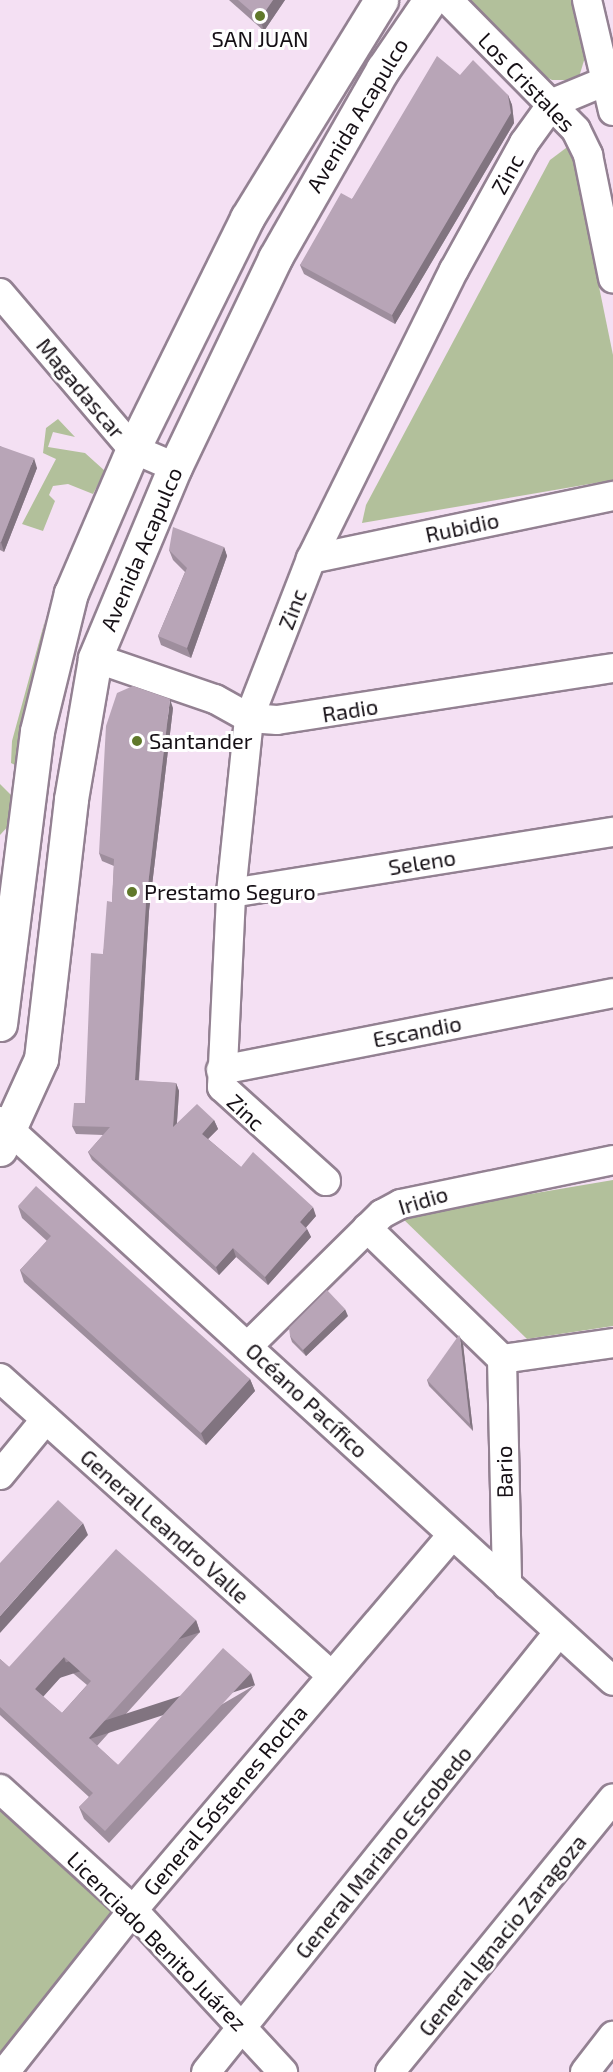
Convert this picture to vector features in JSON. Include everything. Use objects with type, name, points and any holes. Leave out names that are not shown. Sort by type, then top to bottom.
[{"type":"main road","name":"Avenida Acapulco","points":[[0,1024],[37,731],[71,593],[133,449],[247,218],[381,0]]},
{"type":"main road","name":"Avenida Acapulco","points":[[4,1133],[41,1059],[71,799],[95,658],[175,467],[310,191],[430,0]]},
{"type":"street","name":"Los Cristales","points":[[448,0],[553,103],[588,155],[613,278]]},
{"type":"street","name":"Los Cristales","points":[[587,0],[613,111]]},
{"type":"street","points":[[553,103],[606,81]]},
{"type":"street","name":"Zinc","points":[[326,1181],[228,1097],[221,1070],[231,893],[249,718],[311,559],[454,270],[524,142],[553,103]]},
{"type":"street","name":"Magadascar","points":[[0,293],[133,449],[175,467]]},
{"type":"street","name":"Rubidio","points":[[311,559],[613,496]]},
{"type":"street","name":"Radio","points":[[95,658],[215,699],[249,718],[302,718],[613,668]]},
{"type":"street","name":"Seleno","points":[[231,893],[613,832]]},
{"type":"street","name":"Escandio","points":[[221,1070],[613,993]]},
{"type":"street","name":"Océano Pacífico","points":[[4,1133],[249,1346],[613,1681]]},
{"type":"street","name":"Iridio","points":[[249,1346],[367,1228],[401,1204],[613,1160]]},
{"type":"street","points":[[367,1228],[502,1359],[613,1343]]},
{"type":"street","name":"Bario","points":[[502,1359],[507,1585]]},
{"type":"street","name":"General Leandro Valle","points":[[0,1378],[330,1674]]},
{"type":"street","points":[[0,1475],[46,1419]]},
{"type":"street","name":"General Sóstenes Rocha","points":[[5,2072],[133,1910],[330,1674],[452,1535]]},
{"type":"street","name":"General Mariano Escobedo","points":[[206,2072],[560,1632]]},
{"type":"street","name":"Licenciado Benito Juárez","points":[[0,1789],[133,1910],[283,2072]]},
{"type":"street","name":"General Ignacio Zaragoza","points":[[390,2072],[613,1799]]},
{"type":"street","points":[[585,2072],[613,2036]]},
{"type":"green space","points":[[465,0],[578,0],[587,51],[578,80],[552,80],[534,71]]},
{"type":"green space","points":[[570,145],[613,355],[613,480],[362,523],[366,505],[550,160]]},
{"type":"green space","points":[[58,419],[75,437],[53,432],[48,447],[85,453],[105,471],[93,494],[68,484],[53,486],[49,495],[55,501],[43,531],[22,524],[56,459],[43,453],[46,428]]},
{"type":"green space","points":[[45,620],[25,724],[23,769],[11,763],[12,741]]},
{"type":"green space","points":[[0,784],[15,799],[12,822],[0,835]]},
{"type":"green space","points":[[613,1180],[613,1326],[527,1339],[400,1216]]},
{"type":"green space","points":[[0,1804],[117,1911],[0,2056]]},
{"type":"building","points":[[238,0],[273,0],[260,19]]},
{"type":"building","points":[[437,56],[460,75],[473,60],[508,95],[511,113],[392,315],[300,265],[341,193],[352,199]]},
{"type":"building","points":[[0,446],[34,458],[1,542],[0,542]]},
{"type":"building","points":[[173,527],[224,547],[187,648],[158,636],[187,568],[169,550]]},
{"type":"building","points":[[133,686],[170,699],[146,902],[135,1080],[176,1083],[173,1127],[197,1104],[214,1120],[202,1134],[241,1167],[253,1152],[313,1207],[300,1222],[307,1229],[265,1277],[233,1248],[216,1267],[88,1152],[110,1127],[72,1126],[74,1103],[85,1103],[91,953],[103,954],[107,901],[112,902],[114,859],[99,853],[106,726],[117,693]]},
{"type":"building","points":[[36,1186],[250,1379],[201,1433],[20,1270],[51,1236],[18,1206]]},
{"type":"building","points":[[327,1290],[345,1309],[303,1350],[290,1336],[289,1328]]},
{"type":"building","points":[[459,1335],[460,1337],[470,1424],[427,1380]]},
{"type":"building","points":[[58,1500],[83,1523],[0,1616],[0,1563]]},
{"type":"building","points":[[116,1549],[196,1620],[89,1738],[118,1765],[223,1648],[251,1673],[105,1831],[79,1807],[93,1793],[0,1707],[0,1659],[9,1667]],"holes":[[[64,1657],[91,1681],[62,1713],[35,1689]]]},
{"type":"place","name":"SAN JUAN","points":[[260,16]]},
{"type":"place","name":"Santander","points":[[137,741]]},
{"type":"place","name":"Prestamo Seguro","points":[[132,892]]}]
